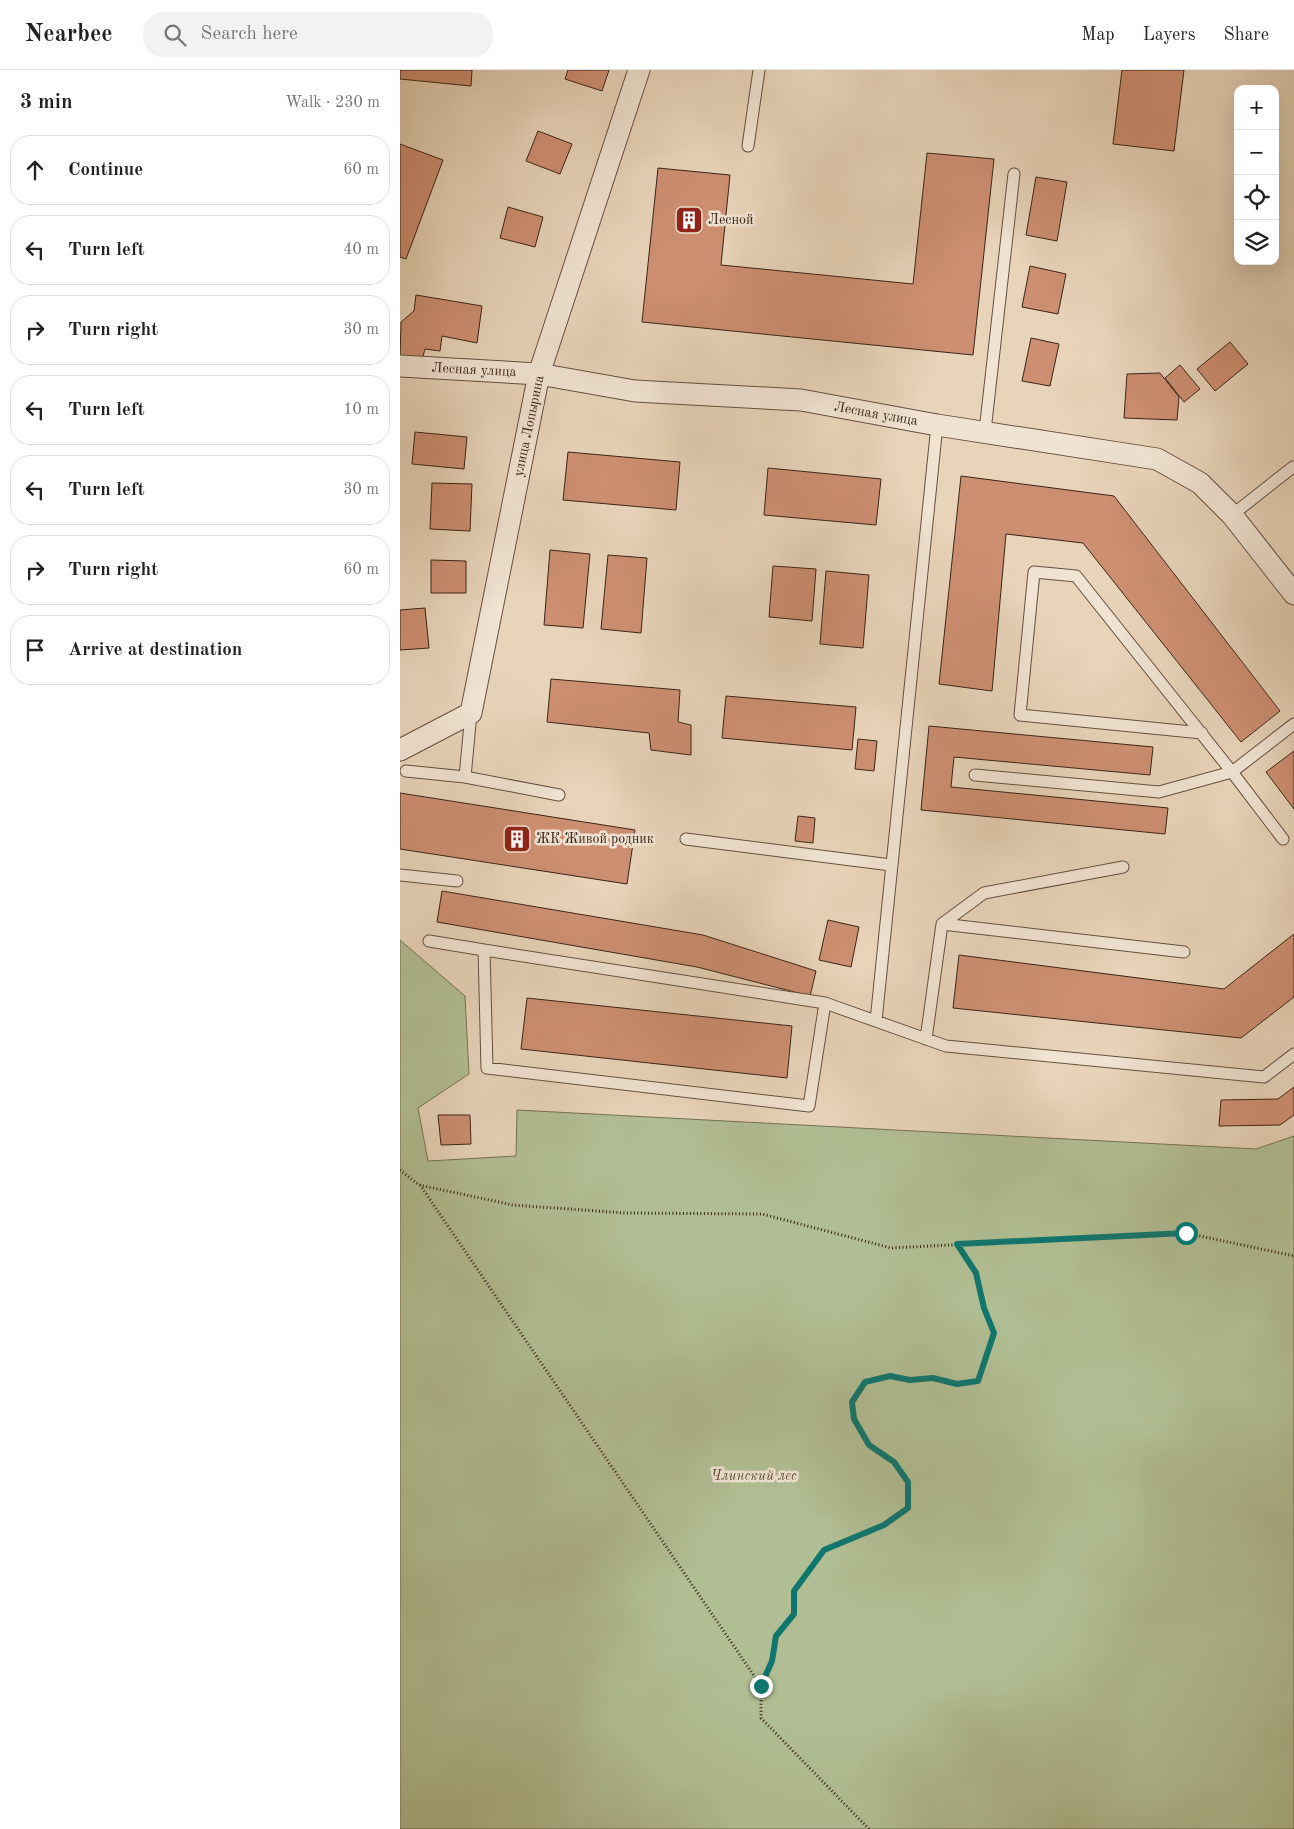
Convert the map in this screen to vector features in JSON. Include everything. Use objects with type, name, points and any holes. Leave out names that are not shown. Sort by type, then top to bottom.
[{"type":"street","name":"улица Лопырина","points":[[471,714],[539,374],[640,70]]},
{"type":"street","name":"Лесная улица","points":[[400,366],[539,374],[636,391],[801,400],[937,425],[1157,459],[1200,483],[1232,515],[1294,594]]},
{"type":"street","points":[[400,750],[471,714]]},
{"type":"lane","points":[[748,146],[759,70]]},
{"type":"lane","points":[[985,431],[1014,174]]},
{"type":"lane","points":[[876,1021],[937,425]]},
{"type":"lane","points":[[1232,515],[1293,467]]},
{"type":"lane","points":[[1202,733],[1020,715],[1034,572],[1076,576],[1202,733],[1283,839]]},
{"type":"lane","points":[[465,777],[471,714]]},
{"type":"lane","points":[[975,775],[1159,792],[1232,772],[1294,724]]},
{"type":"lane","points":[[406,771],[465,777],[559,795]]},
{"type":"lane","points":[[686,838],[891,865]]},
{"type":"lane","points":[[926,1039],[942,924],[984,893],[1123,867]]},
{"type":"lane","points":[[400,875],[457,881]]},
{"type":"lane","points":[[942,924],[1184,952]]},
{"type":"lane","points":[[429,941],[825,1003],[946,1046],[1264,1077],[1294,1054]]},
{"type":"lane","points":[[484,950],[487,1068],[809,1106],[825,1003]]},
{"type":"path","points":[[400,1170],[419,1185],[761,1686]]},
{"type":"path","points":[[419,1185],[513,1205],[626,1213],[762,1214],[891,1248],[1186,1233],[1294,1256]]},
{"type":"path","points":[[869,1829],[761,1718],[761,1686],[772,1661],[776,1636],[794,1614],[794,1591],[824,1550],[884,1525],[908,1508],[908,1482],[894,1462],[869,1445],[854,1419],[852,1402],[865,1382],[890,1376],[910,1380],[933,1378],[957,1384],[978,1381],[994,1333],[984,1308],[976,1273],[957,1244]]},
{"type":"green space","name":"Члинский лес","points":[[400,940],[465,996],[469,1074],[418,1108],[428,1161],[516,1156],[517,1110],[1256,1149],[1294,1136],[1294,1829],[400,1829]]},
{"type":"building","points":[[400,70],[472,70],[471,86],[400,79]]},
{"type":"building","points":[[568,70],[609,70],[602,91],[565,79]]},
{"type":"building","points":[[1122,70],[1184,70],[1174,151],[1113,144]]},
{"type":"building","points":[[538,131],[572,144],[560,174],[526,161]]},
{"type":"building","points":[[400,144],[443,160],[406,259],[400,257]]},
{"type":"building","name":"Лесной","points":[[927,153],[994,159],[973,355],[642,322],[658,168],[730,175],[721,265],[913,284]]},
{"type":"building","points":[[1036,177],[1067,182],[1057,241],[1026,235]]},
{"type":"building","points":[[508,207],[543,217],[535,247],[500,238]]},
{"type":"building","points":[[1030,266],[1066,274],[1058,314],[1022,307]]},
{"type":"building","points":[[416,295],[482,306],[477,343],[442,336],[440,351],[425,349],[422,360],[400,359],[401,322],[414,311]]},
{"type":"building","points":[[1031,338],[1059,344],[1050,386],[1022,381]]},
{"type":"building","points":[[1230,342],[1248,364],[1215,391],[1197,369]]},
{"type":"building","points":[[1180,365],[1200,389],[1184,402],[1165,378]]},
{"type":"building","points":[[1160,373],[1179,397],[1177,420],[1124,418],[1127,374]]},
{"type":"building","points":[[415,432],[467,437],[464,469],[412,464]]},
{"type":"building","points":[[568,452],[680,462],[676,510],[563,500]]},
{"type":"building","points":[[768,468],[881,479],[876,525],[764,515]]},
{"type":"building","points":[[961,476],[1114,496],[1280,711],[1241,742],[1083,543],[1006,534],[992,691],[939,684]]},
{"type":"building","points":[[432,483],[472,484],[470,531],[430,529]]},
{"type":"building","points":[[550,550],[590,554],[583,628],[544,625]]},
{"type":"building","points":[[608,555],[647,558],[641,633],[601,629]]},
{"type":"building","points":[[431,560],[466,561],[466,593],[431,593]]},
{"type":"building","points":[[773,566],[816,569],[812,621],[769,617]]},
{"type":"building","points":[[826,571],[869,575],[863,648],[820,644]]},
{"type":"building","points":[[425,608],[429,648],[400,650],[400,610]]},
{"type":"building","points":[[551,679],[680,690],[678,722],[691,725],[691,755],[651,750],[649,733],[547,722]]},
{"type":"building","points":[[726,696],[856,707],[852,750],[722,738]]},
{"type":"building","points":[[929,726],[1153,747],[1150,775],[954,757],[951,787],[1168,808],[1165,834],[921,810]]},
{"type":"building","points":[[858,739],[877,741],[874,771],[855,769]]},
{"type":"building","points":[[1294,751],[1294,809],[1266,772]]},
{"type":"building","name":"ЖК Живой родник","points":[[400,793],[635,830],[627,884],[400,849]]},
{"type":"building","points":[[798,816],[815,818],[813,843],[795,841]]},
{"type":"building","points":[[442,891],[703,935],[816,971],[810,996],[697,967],[437,922]]},
{"type":"building","points":[[828,920],[859,927],[851,967],[819,960]]},
{"type":"building","points":[[1294,934],[1294,997],[1241,1038],[953,1008],[959,955],[1224,989]]},
{"type":"building","points":[[527,998],[792,1026],[787,1078],[521,1049]]},
{"type":"building","points":[[1294,1087],[1294,1115],[1280,1125],[1219,1126],[1221,1100],[1278,1099]]},
{"type":"building","points":[[438,1115],[470,1115],[471,1144],[441,1145]]},
{"type":"place","name":"Лесной","points":[[689,220]]},
{"type":"place","name":"ЖК Живой родник","points":[[517,839]]},
{"type":"route","points":[[761,1686],[772,1661],[776,1636],[794,1614],[794,1591],[824,1550],[884,1525],[908,1508],[908,1482],[894,1462],[869,1445],[854,1419],[852,1402],[865,1382],[890,1376],[910,1380],[933,1378],[957,1384],[978,1381],[994,1333],[984,1308],[976,1273],[957,1244],[1186,1233]]}]
